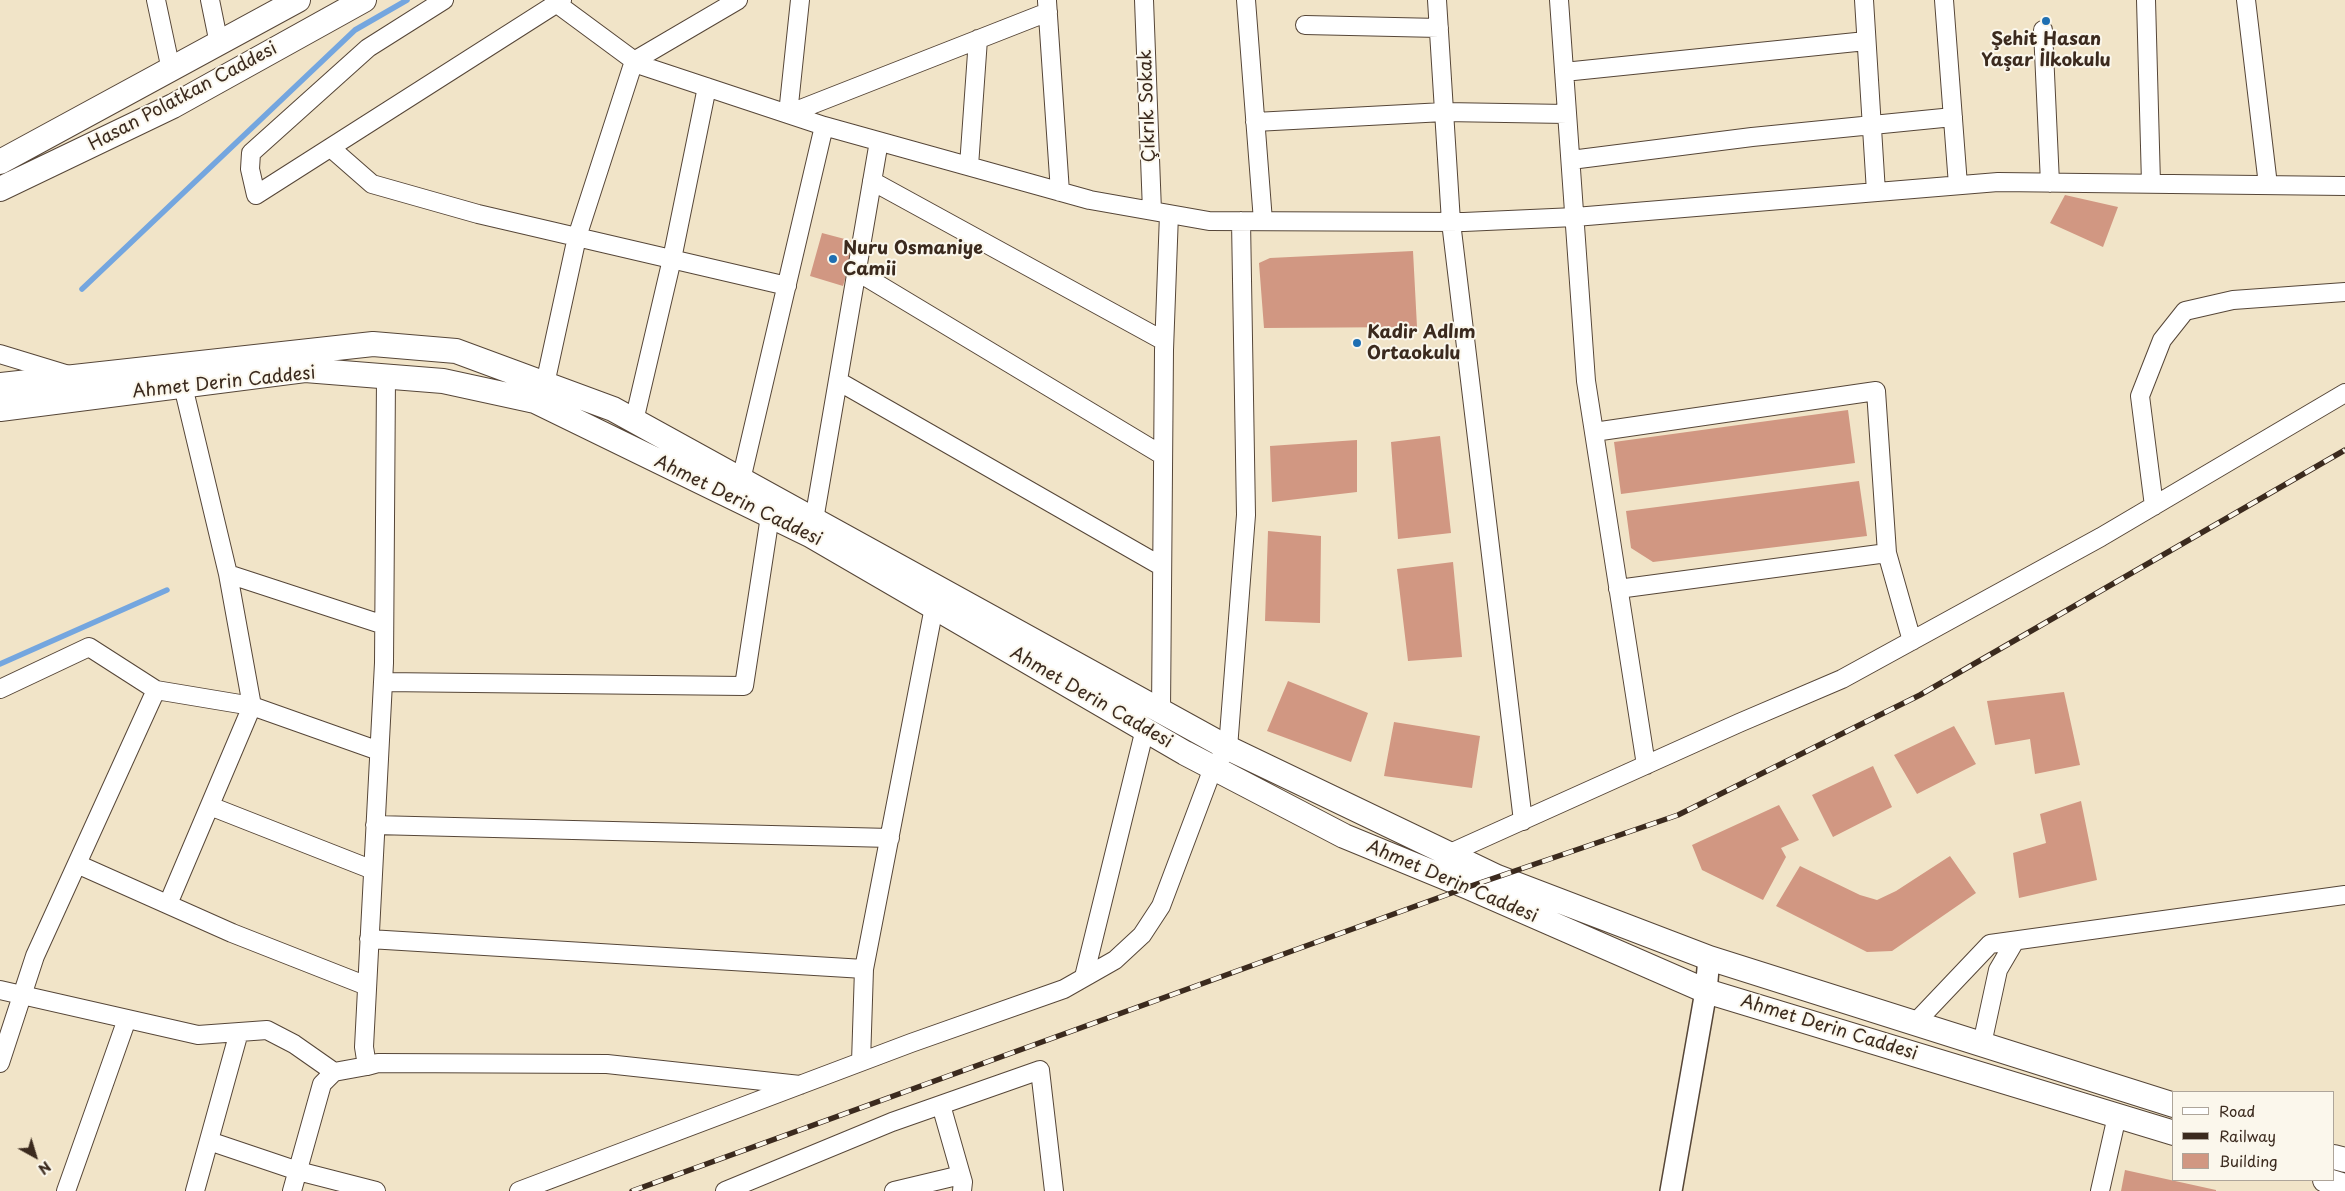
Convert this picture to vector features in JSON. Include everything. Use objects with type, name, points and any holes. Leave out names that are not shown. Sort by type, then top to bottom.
[{"type":"main road","name":"Hasan Polatkan Caddesi","points":[[0,162],[298,0]]},
{"type":"main road","name":"Hasan Polatkan Caddesi","points":[[0,189],[173,106],[364,0]]},
{"type":"main road","name":"Ahmet Derin Caddesi","points":[[0,385],[373,344],[456,351],[613,409],[1228,748],[1496,877],[1709,958],[2172,1104]]},
{"type":"main road","name":"Ahmet Derin Caddesi","points":[[0,409],[305,370],[443,381],[535,401],[810,535],[1145,730],[1213,768],[1344,836],[1468,887],[1706,991],[2172,1133]]},
{"type":"main road","points":[[2328,1181],[2345,1186]]},
{"type":"street","points":[[156,0],[171,70]]},
{"type":"street","points":[[210,0],[219,44]]},
{"type":"street","points":[[444,0],[368,48],[251,153],[250,168],[256,195],[332,149],[559,2],[640,65],[824,126],[1060,192],[1090,200],[1209,221],[1451,222],[1575,216],[1998,182],[2345,186]]},
{"type":"street","points":[[545,384],[577,237],[634,61],[738,0]]},
{"type":"street","points":[[788,114],[800,0]]},
{"type":"street","name":"Çıkrık Sokak","points":[[1144,0],[1161,213],[1164,341],[1161,711]]},
{"type":"street","points":[[1246,0],[1263,221]]},
{"type":"street","points":[[1437,0],[1451,222],[1523,821]]},
{"type":"street","points":[[1559,0],[1586,381],[1646,765]]},
{"type":"street","points":[[1864,0],[1870,125],[1876,192]]},
{"type":"street","points":[[1944,0],[1958,185]]},
{"type":"street","points":[[2146,0],[2150,183]]},
{"type":"street","points":[[2246,0],[2268,185]]},
{"type":"street","points":[[788,114],[978,40],[1048,6],[1060,192]]},
{"type":"street","points":[[1305,25],[1439,28]]},
{"type":"street","points":[[2042,30],[2050,183]]},
{"type":"street","points":[[969,166],[978,40]]},
{"type":"street","points":[[1564,72],[1866,41]]},
{"type":"street","points":[[634,421],[672,259],[707,87]]},
{"type":"street","points":[[1256,122],[1444,112],[1567,114]]},
{"type":"street","points":[[1571,160],[1752,137],[1953,117]]},
{"type":"street","points":[[741,480],[824,126]]},
{"type":"street","points":[[814,520],[879,141]]},
{"type":"street","points":[[332,149],[372,184],[478,214],[787,286]]},
{"type":"street","points":[[872,181],[1164,341]]},
{"type":"street","points":[[519,1191],[861,1062],[1064,989],[1115,960],[1142,935],[1161,906],[1213,768],[1228,748],[1246,515],[1241,221]]},
{"type":"street","points":[[856,271],[1162,455]]},
{"type":"street","points":[[2154,506],[2140,396],[2162,340],[2185,311],[2233,300],[2345,292]]},
{"type":"street","points":[[0,354],[75,376]]},
{"type":"street","points":[[367,1066],[364,1047],[383,682],[386,377]]},
{"type":"street","points":[[838,381],[1161,566]]},
{"type":"street","points":[[168,904],[252,706],[228,574],[183,386]]},
{"type":"street","points":[[1594,432],[1876,391],[1887,553],[1912,641]]},
{"type":"street","points":[[1448,854],[1842,679],[2154,506],[2345,393]]},
{"type":"street","points":[[383,682],[744,686],[770,516]]},
{"type":"street","points":[[1618,590],[1887,553]]},
{"type":"street","points":[[228,574],[384,625]]},
{"type":"street","points":[[861,1062],[864,969],[934,607]]},
{"type":"street","points":[[0,689],[90,647],[156,690],[252,706],[379,751]]},
{"type":"street","points":[[0,1063],[35,956],[156,690]]},
{"type":"street","points":[[1084,977],[1145,730]]},
{"type":"street","points":[[210,806],[373,870]]},
{"type":"street","points":[[375,825],[890,838]]},
{"type":"street","points":[[77,864],[232,933],[367,986]]},
{"type":"street","points":[[1915,1023],[1990,944],[2345,896]]},
{"type":"street","points":[[369,939],[864,969]]},
{"type":"street","points":[[1982,1044],[1998,970],[2015,941]]},
{"type":"street","points":[[1671,1191],[1706,991],[1709,958]]},
{"type":"street","points":[[0,990],[198,1035],[267,1030],[294,1044],[334,1072]]},
{"type":"street","points":[[66,1191],[127,1019]]},
{"type":"street","points":[[195,1191],[238,1032]]},
{"type":"street","points":[[292,1191],[322,1084],[334,1072],[378,1063],[607,1064],[802,1085]]},
{"type":"street","points":[[725,1191],[892,1122],[1040,1070],[1054,1191]]},
{"type":"street","points":[[894,1191],[961,1183],[941,1105]]},
{"type":"street","points":[[2100,1191],[2117,1116]]},
{"type":"street","points":[[209,1141],[298,1171],[376,1191]]},
{"type":"building","points":[[2065,195],[2118,207],[2103,247],[2050,223]]},
{"type":"building","name":"Nuru Osmaniye Camii","points":[[822,233],[856,242],[843,286],[810,276]]},
{"type":"building","points":[[1413,251],[1417,327],[1264,328],[1259,263],[1270,258]]},
{"type":"building","points":[[1848,410],[1855,463],[1621,494],[1614,442]]},
{"type":"building","points":[[1440,436],[1451,533],[1398,539],[1391,442]]},
{"type":"building","points":[[1357,440],[1357,492],[1272,502],[1270,446]]},
{"type":"building","points":[[1859,481],[1867,536],[1653,562],[1631,548],[1626,511]]},
{"type":"building","points":[[1268,531],[1321,536],[1320,623],[1265,621]]},
{"type":"building","points":[[1453,562],[1462,657],[1408,661],[1397,569]]},
{"type":"building","points":[[1288,681],[1368,713],[1351,762],[1267,731]]},
{"type":"building","points":[[2064,692],[2080,765],[2035,774],[2030,739],[1995,745],[1987,701]]},
{"type":"building","points":[[1394,722],[1480,736],[1472,788],[1384,776]]},
{"type":"building","points":[[1954,726],[1976,764],[1917,794],[1894,755]]},
{"type":"building","points":[[1873,766],[1892,807],[1833,837],[1812,795]]},
{"type":"building","points":[[2081,801],[2097,880],[2019,898],[2013,853],[2046,843],[2040,814]]},
{"type":"building","points":[[1779,805],[1799,840],[1781,848],[1786,857],[1763,900],[1702,870],[1692,845]]},
{"type":"building","points":[[1950,856],[1976,893],[1892,951],[1867,952],[1776,906],[1800,866],[1860,895],[1877,900],[1896,891]]},
{"type":"building","points":[[2125,1170],[2216,1190],[2216,1191],[2121,1191]]},
{"type":"waterway","points":[[82,289],[355,30],[407,0]]},
{"type":"waterway","points":[[0,664],[167,590]]},
{"type":"railway","points":[[632,1191],[1468,887],[1678,815],[1920,695],[2345,450]]},
{"type":"place","name":"Şehit Hasan Yaşar İlkokulu","points":[[2046,21]]},
{"type":"place","name":"Nuru Osmaniye Camii","points":[[833,259]]},
{"type":"place","name":"Kadir Adlım Ortaokulu","points":[[1357,343]]}]
